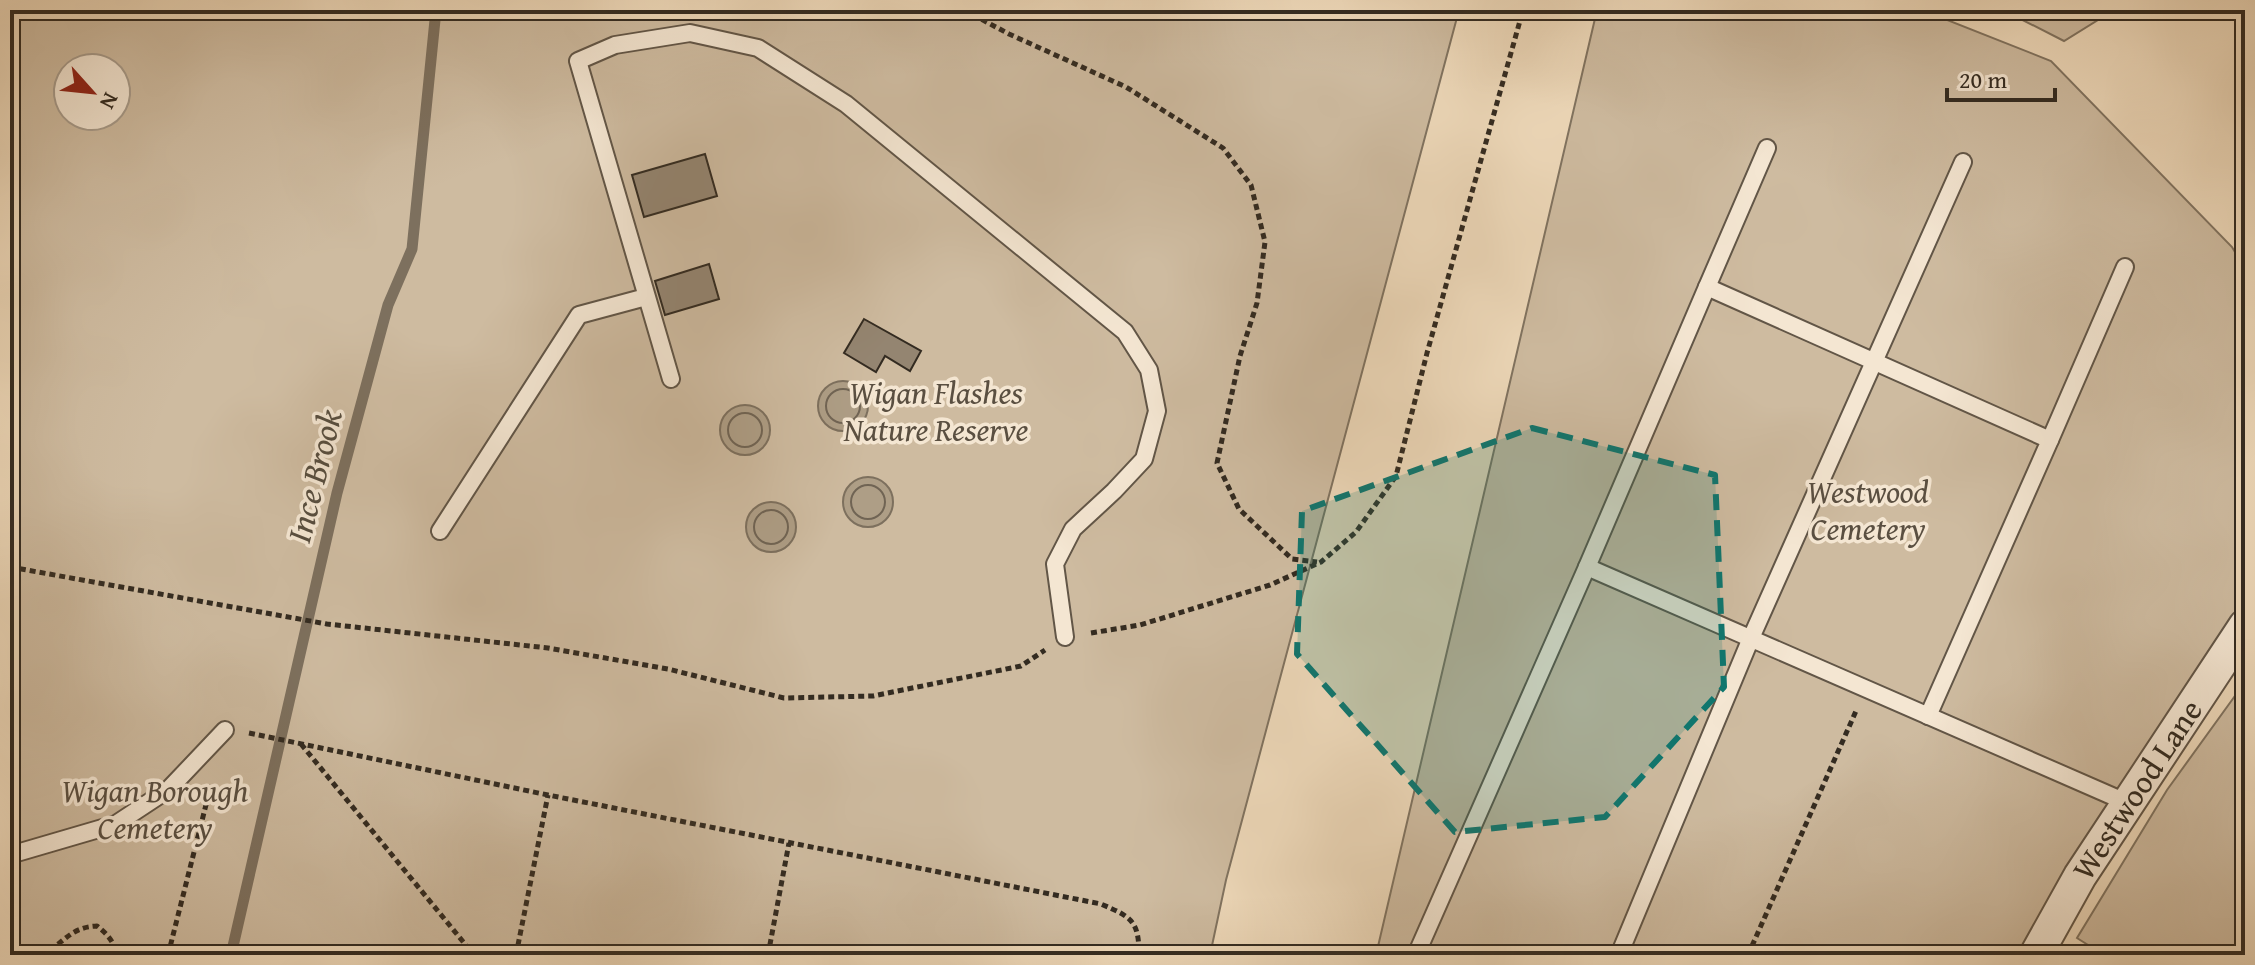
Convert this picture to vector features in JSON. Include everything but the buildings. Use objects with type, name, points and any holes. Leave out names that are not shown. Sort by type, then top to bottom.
[{"type":"street","name":"Westwood Lane","points":[[2036,955],[2080,876],[2245,626]]},
{"type":"lane","points":[[671,379],[578,61],[615,45],[690,33],[758,48],[846,104],[1125,332],[1149,370],[1157,411],[1144,459],[1073,529],[1055,564],[1065,637]]},
{"type":"lane","points":[[1416,955],[1767,148]]},
{"type":"lane","points":[[1619,955],[1751,638],[1963,162]]},
{"type":"lane","points":[[1928,716],[2125,267]]},
{"type":"lane","points":[[1707,287],[2050,440]]},
{"type":"lane","points":[[440,531],[579,315],[646,297]]},
{"type":"lane","points":[[1587,567],[2128,803]]},
{"type":"lane","points":[[10,855],[116,824],[169,789],[225,730]]},
{"type":"path","points":[[964,10],[1126,87],[1223,148],[1251,185],[1265,242],[1257,303],[1240,356],[1217,463],[1239,509],[1249,519],[1292,559],[1321,562]]},
{"type":"path","points":[[10,567],[327,624],[548,648],[668,669],[784,698],[873,696],[1021,666],[1065,637],[1140,625],[1270,585],[1321,562],[1356,532],[1396,476],[1427,353],[1523,10]]},
{"type":"path","points":[[1748,955],[1866,688]]},
{"type":"path","points":[[168,955],[225,730]]},
{"type":"path","points":[[259,734],[548,795],[1101,904],[1125,915],[1139,933],[1139,955]]},
{"type":"path","points":[[300,743],[474,955]]},
{"type":"path","points":[[516,955],[548,795]]},
{"type":"path","points":[[768,955],[789,843]]},
{"type":"path","points":[[41,955],[84,926],[97,926],[107,934],[116,955]]},
{"type":"highlighted area","points":[[1532,428],[1715,475],[1724,687],[1605,817],[1455,832],[1297,654],[1302,511]]},
{"type":"green space","name":"Wigan Flashes Nature Reserve","points":[[10,10],[1459,10],[1226,880],[1210,955],[10,955]]},
{"type":"green space","name":"Westwood Cemetery","points":[[1597,10],[1922,10],[2051,61],[2232,247],[2245,269],[2245,626],[2036,955],[1376,955]]},
{"type":"green space","points":[[2003,10],[2114,10],[2064,41]]},
{"type":"green space","points":[[2245,682],[2245,955],[2104,955],[2077,938],[2167,790]]},
{"type":"water","points":[[843,381],[861,388],[868,406],[861,424],[843,431],[825,424],[818,406],[825,388]]},
{"type":"water","points":[[745,405],[763,412],[770,430],[763,448],[745,455],[727,448],[720,430],[727,412]]},
{"type":"water","points":[[868,477],[886,484],[893,502],[886,520],[868,527],[850,520],[843,502],[850,484]]},
{"type":"water","points":[[771,502],[789,509],[796,527],[789,545],[771,552],[753,545],[746,527],[753,509]]},
{"type":"waterway","name":"Ince Brook","points":[[231,955],[337,493],[388,305],[412,249],[436,10]]},
{"type":"park label","name":"Wigan Borough Cemetery","points":[[155,810]]}]
